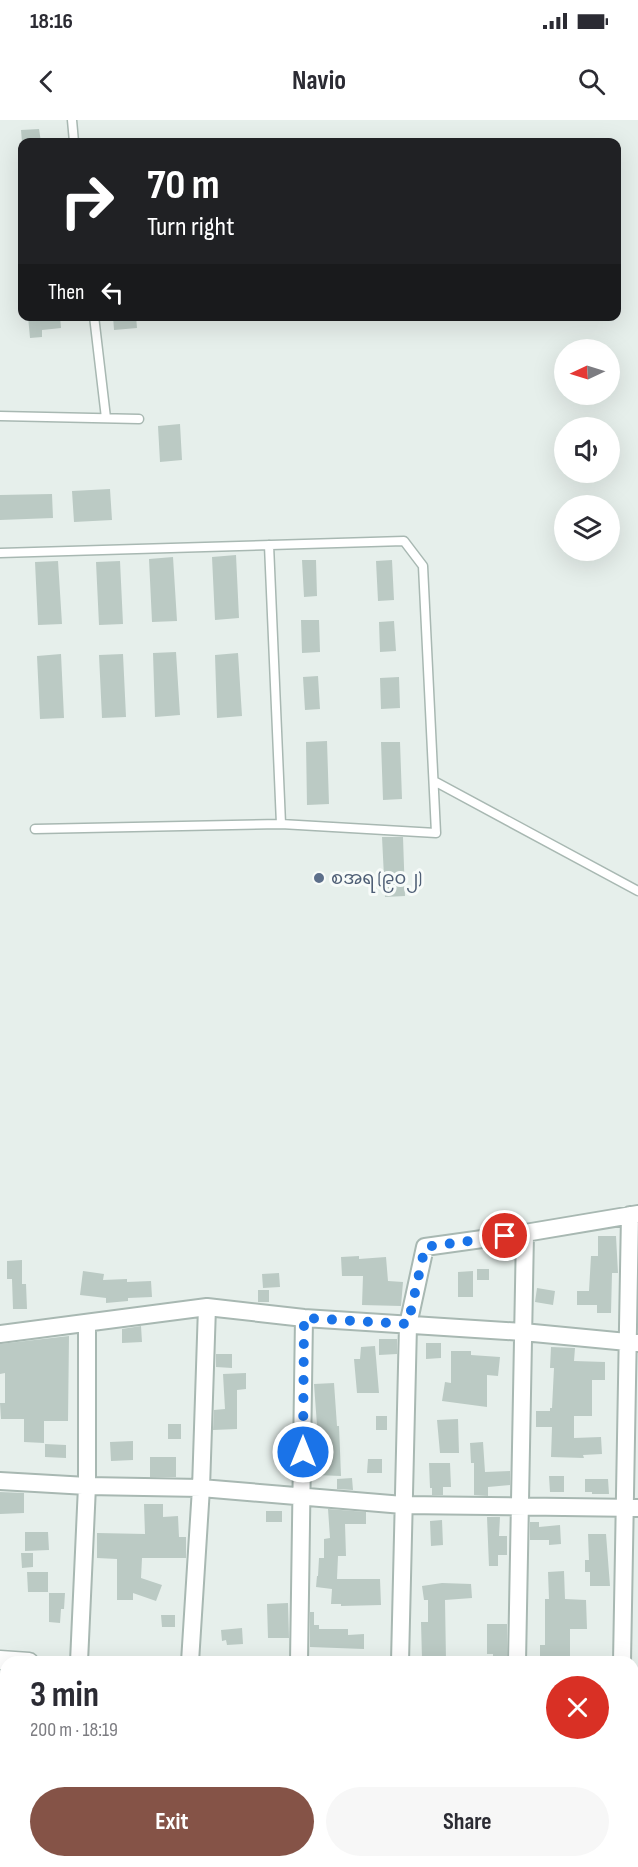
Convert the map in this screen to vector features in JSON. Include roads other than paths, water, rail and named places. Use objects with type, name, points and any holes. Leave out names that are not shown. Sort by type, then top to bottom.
[{"type":"street","points":[[400,1656],[408,1324],[425,1247],[634,1214],[631,1508],[622,1656]]},
{"type":"street","points":[[517,1656],[525,1233]]},
{"type":"street","points":[[0,1334],[207,1307],[304,1318],[523,1332],[633,1343]]},
{"type":"street","points":[[190,1656],[201,1488],[207,1307]]},
{"type":"street","points":[[299,1656],[304,1318]]},
{"type":"street","points":[[79,1656],[87,1485],[87,1324]]},
{"type":"street","points":[[0,1481],[201,1488],[403,1505],[631,1508]]},
{"type":"lane","points":[[72,120],[74,138]]},
{"type":"lane","points":[[95,321],[106,418]]},
{"type":"lane","points":[[0,416],[139,419]]},
{"type":"lane","points":[[0,553],[404,541],[423,566],[436,833],[281,824],[35,829]]},
{"type":"lane","points":[[269,545],[281,824]]},
{"type":"lane","points":[[434,781],[638,891]]},
{"type":"place","name":"စအရ (၉၀၂)","points":[[319,878]]}]
